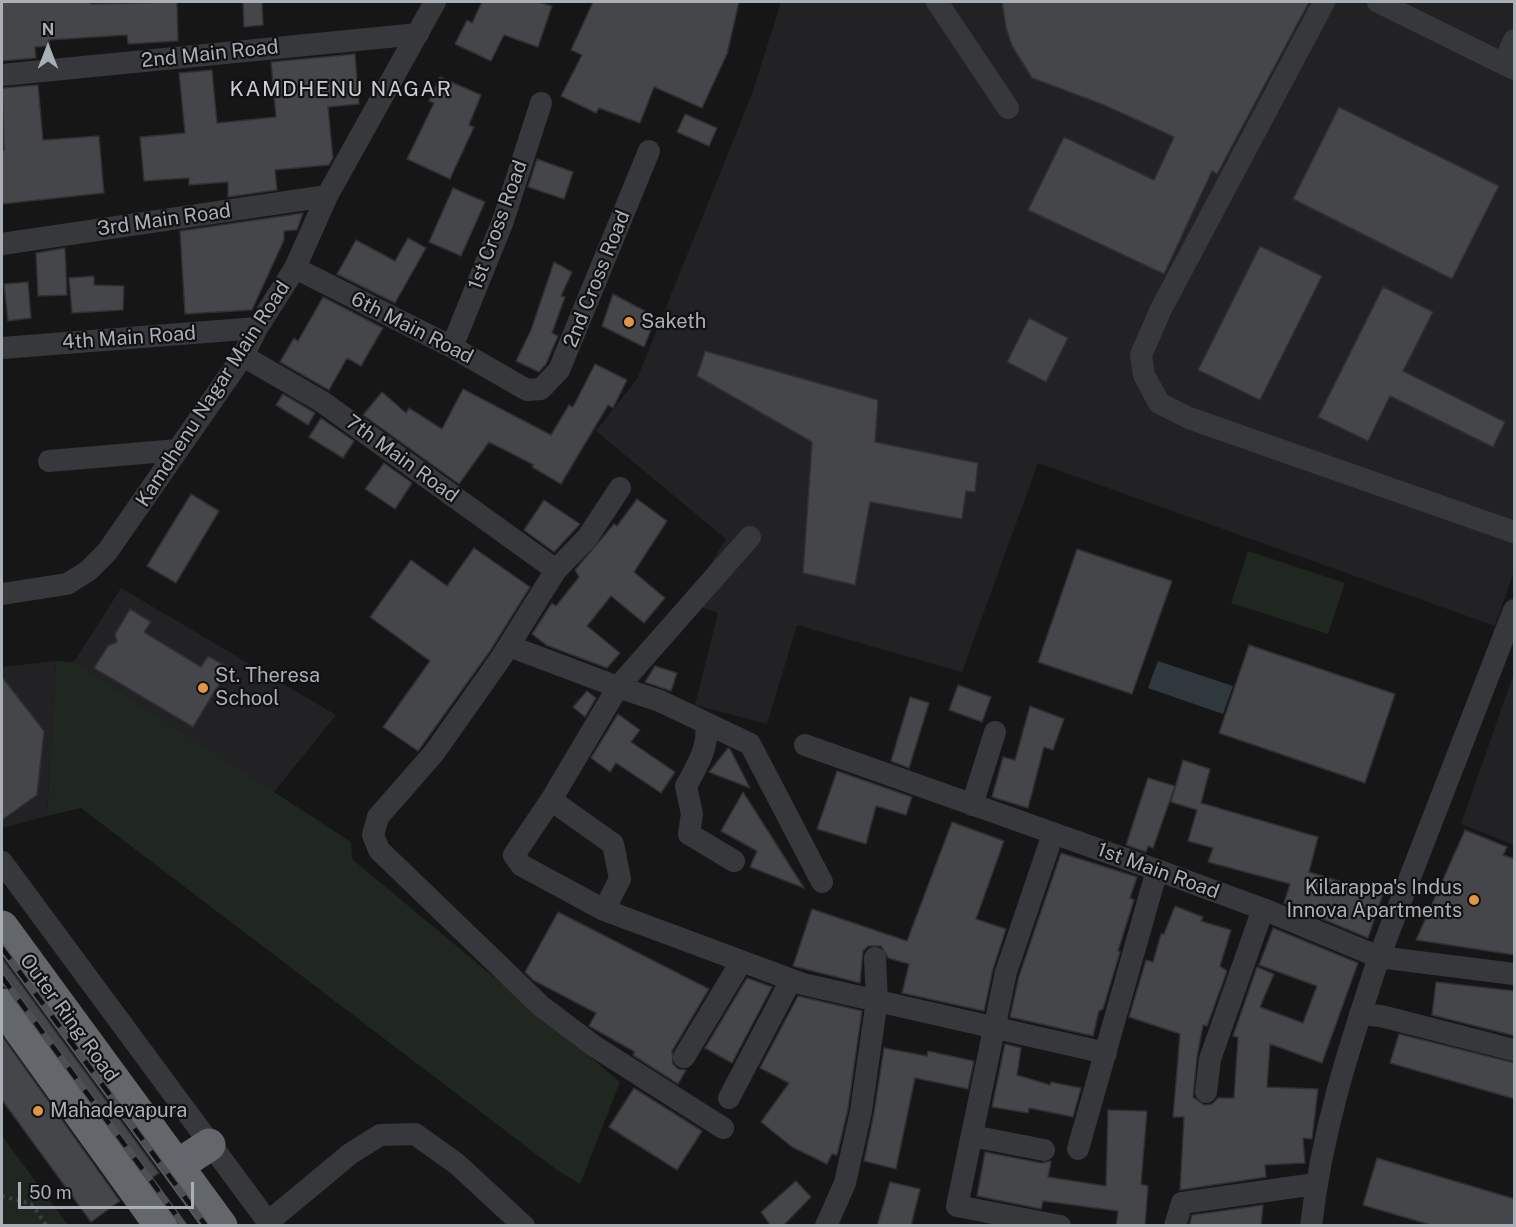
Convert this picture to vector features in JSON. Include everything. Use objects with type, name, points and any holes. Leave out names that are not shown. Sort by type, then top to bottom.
[{"type":"highway","name":"Outer Ring Road","points":[[2,927],[221,1226]]},
{"type":"highway","points":[[2,1005],[154,1221]]},
{"type":"highway","points":[[177,1166],[209,1145]]},
{"type":"street","name":"Kamdhenu Nagar Main Road","points":[[2,594],[67,584],[88,571],[107,552],[243,356],[257,328],[296,268],[327,196],[435,2]]},
{"type":"street","points":[[937,2],[1008,108]]},
{"type":"street","points":[[1323,2],[1161,309],[1142,355],[1144,375],[1159,403],[1189,418],[1515,532]]},
{"type":"street","points":[[1378,2],[1509,67],[1515,40]]},
{"type":"street","name":"2nd Main Road","points":[[2,75],[418,34]]},
{"type":"street","name":"1st Cross Road","points":[[452,347],[502,221],[541,103]]},
{"type":"street","name":"2nd Cross Road","points":[[526,390],[541,388],[559,370],[649,151]]},
{"type":"street","name":"3rd Main Road","points":[[2,244],[327,196]]},
{"type":"street","name":"6th Main Road","points":[[296,268],[452,347],[526,390]]},
{"type":"street","name":"4th Main Road","points":[[2,348],[257,328]]},
{"type":"street","name":"7th Main Road","points":[[243,356],[321,401],[556,570]]},
{"type":"street","points":[[50,461],[178,450]]},
{"type":"street","points":[[620,488],[587,538],[556,570],[509,646],[434,753],[378,817],[373,835],[379,850],[541,1005],[594,1046],[723,1128]]},
{"type":"street","points":[[750,537],[618,687],[514,855],[521,865],[604,910],[791,980],[1106,1053]]},
{"type":"street","points":[[1311,1226],[1316,1184],[1335,1092],[1360,1014],[1379,957],[1515,610]]},
{"type":"street","points":[[509,646],[660,702],[706,726],[750,744],[822,882]]},
{"type":"street","points":[[706,726],[708,737],[696,769],[686,786],[692,814],[689,834],[734,861]]},
{"type":"street","points":[[972,805],[995,732]]},
{"type":"street","name":"1st Main Road","points":[[805,745],[1263,909],[1379,957],[1515,974]]},
{"type":"street","points":[[550,800],[613,844],[620,879],[604,910]]},
{"type":"street","points":[[1053,834],[1006,972],[954,1216],[1060,1226]]},
{"type":"street","points":[[2,861],[209,1145],[270,1224],[350,1154],[380,1135],[415,1134],[457,1164],[524,1226]]},
{"type":"street","points":[[1078,1149],[1157,870]]},
{"type":"street","points":[[1206,1092],[1210,1059],[1263,909]]},
{"type":"street","points":[[826,1226],[845,1183],[861,1111],[877,1000],[875,958]]},
{"type":"street","points":[[684,1057],[741,962]]},
{"type":"street","points":[[729,1098],[791,980]]},
{"type":"street","points":[[1360,1014],[1381,1016],[1515,1050]]},
{"type":"street","points":[[972,1136],[1044,1150]]},
{"type":"street","points":[[1175,1226],[1182,1203],[1316,1184]]},
{"type":"path","points":[[2,1196],[31,1204],[47,1226]]},
{"type":"shaded area","points":[[781,2],[1514,2],[1514,571],[1495,626],[1038,463],[962,672],[797,625],[767,724],[695,705],[718,613],[687,602],[726,539],[596,431],[637,379],[752,94]]},
{"type":"shaded area","points":[[1248,551],[1345,583],[1328,634],[1231,603]]},
{"type":"shaded area","name":"St. Theresa School","points":[[121,588],[336,715],[274,792],[74,662]]},
{"type":"shaded area","points":[[56,661],[47,816],[2,828],[2,667]]},
{"type":"shaded area","points":[[56,661],[74,662],[351,842],[352,859],[620,1082],[580,1184],[557,1170],[81,808],[47,816]]},
{"type":"shaded area","points":[[1158,661],[1233,686],[1223,714],[1148,688]]},
{"type":"shaded area","points":[[1514,673],[1514,845],[1461,824]]},
{"type":"shaded area","points":[[2,1136],[68,1225],[2,1225]]},
{"type":"building","points":[[2,2],[91,2],[91,4],[177,2],[178,41],[128,44],[127,35],[49,40],[50,46],[35,47],[36,58],[2,61]]},
{"type":"building","points":[[243,2],[262,2],[263,25],[244,27]]},
{"type":"building","points":[[482,2],[539,2],[552,6],[538,47],[504,35],[491,61],[455,44],[467,20],[472,23]]},
{"type":"building","points":[[593,2],[739,2],[727,54],[702,108],[654,87],[640,123],[599,108],[596,113],[561,96],[582,55],[571,50]]},
{"type":"building","points":[[1002,2],[1309,2],[1217,174],[1212,171],[1164,274],[1028,210],[1064,137],[1154,180],[1174,137],[1104,105],[1032,78],[1012,46],[1006,28]]},
{"type":"building","points":[[355,54],[359,104],[328,107],[333,158],[329,165],[275,170],[277,190],[228,197],[228,182],[189,185],[189,178],[144,181],[140,137],[185,133],[179,73],[212,70],[217,123],[276,117],[271,62]]},
{"type":"building","points":[[440,77],[481,95],[469,125],[474,127],[450,179],[407,159],[434,103],[429,101]]},
{"type":"building","points":[[38,85],[43,140],[99,136],[104,193],[2,204],[2,151],[4,150],[2,88]]},
{"type":"building","points":[[1339,107],[1499,186],[1452,279],[1293,199]]},
{"type":"building","points":[[685,114],[717,128],[709,146],[677,132]]},
{"type":"building","points":[[537,159],[573,172],[564,199],[528,187]]},
{"type":"building","points":[[453,188],[485,202],[461,256],[429,242]]},
{"type":"building","points":[[303,213],[297,230],[284,231],[284,240],[252,310],[185,314],[180,231]]},
{"type":"building","points":[[408,238],[426,248],[395,303],[337,274],[356,240],[395,261]]},
{"type":"building","points":[[1260,246],[1322,276],[1260,400],[1198,370]]},
{"type":"building","points":[[65,248],[67,295],[38,296],[36,253]]},
{"type":"building","points":[[554,262],[572,272],[561,296],[565,297],[552,333],[558,336],[546,364],[539,372],[516,361],[531,330]]},
{"type":"building","points":[[94,276],[94,285],[124,286],[123,310],[72,313],[69,278]]},
{"type":"building","points":[[28,282],[31,318],[8,321],[4,284]]},
{"type":"building","points":[[1383,287],[1433,312],[1403,371],[1505,422],[1493,447],[1390,396],[1368,441],[1318,417]]},
{"type":"building","name":"Saketh","points":[[613,294],[656,317],[644,347],[602,326]]},
{"type":"building","points":[[323,297],[383,328],[361,366],[347,358],[329,390],[280,362],[294,338],[298,341]]},
{"type":"building","points":[[1029,318],[1068,338],[1046,382],[1007,362]]},
{"type":"building","points":[[705,351],[878,400],[875,442],[978,463],[975,492],[966,491],[962,519],[870,502],[855,585],[803,573],[812,442],[697,376]]},
{"type":"building","points":[[595,364],[627,380],[613,408],[608,405],[561,484],[532,467],[534,465],[489,442],[459,484],[363,415],[382,392],[406,413],[409,408],[442,429],[463,389],[551,435],[569,405],[573,407]]},
{"type":"building","points":[[283,394],[315,413],[308,425],[276,405]]},
{"type":"building","points":[[321,418],[354,441],[343,458],[309,437]]},
{"type":"building","points":[[384,463],[412,483],[395,509],[365,489]]},
{"type":"building","points":[[191,494],[219,511],[176,583],[147,566]]},
{"type":"building","points":[[637,499],[667,521],[634,572],[665,598],[644,623],[611,596],[587,626],[620,653],[607,668],[546,645],[532,634],[552,603],[556,606],[579,577],[575,570],[614,524],[617,526]]},
{"type":"building","points":[[544,500],[580,524],[554,552],[524,530]]},
{"type":"building","points":[[474,548],[530,587],[490,651],[418,751],[383,727],[430,661],[370,617],[411,560],[447,586]]},
{"type":"building","points":[[1077,549],[1172,581],[1132,694],[1038,662]]},
{"type":"building","points":[[130,609],[151,622],[144,632],[201,667],[208,656],[229,668],[193,727],[94,668],[108,646],[117,642],[115,634]]},
{"type":"building","points":[[1249,645],[1395,694],[1365,783],[1219,733]]},
{"type":"building","points":[[655,666],[677,673],[671,691],[645,682]]},
{"type":"building","points":[[2,677],[44,731],[37,795],[2,820]]},
{"type":"building","points":[[958,685],[991,697],[982,722],[949,710]]},
{"type":"building","points":[[587,691],[596,698],[585,717],[573,707]]},
{"type":"building","points":[[910,697],[929,703],[909,768],[891,761]]},
{"type":"building","points":[[1030,706],[1064,719],[1053,750],[1044,747],[1028,808],[992,797],[1003,757],[1015,760]]},
{"type":"building","points":[[618,714],[640,730],[631,742],[675,772],[661,793],[616,763],[610,772],[591,758]]},
{"type":"building","points":[[728,748],[730,749],[750,788],[709,772]]},
{"type":"building","points":[[1183,760],[1210,769],[1201,803],[1318,837],[1309,872],[1383,894],[1368,938],[1284,903],[1290,884],[1208,862],[1213,848],[1188,841],[1197,810],[1171,802]]},
{"type":"building","points":[[837,771],[912,797],[906,815],[876,806],[866,844],[817,829]]},
{"type":"building","points":[[1148,778],[1175,786],[1153,848],[1148,846],[1146,852],[1126,845]]},
{"type":"building","points":[[743,792],[804,888],[750,867],[757,851],[721,831]]},
{"type":"building","points":[[952,822],[1004,841],[976,919],[1006,929],[993,969],[984,1011],[902,993],[909,964],[888,958],[881,946],[868,946],[863,951],[860,983],[793,966],[812,909],[907,941]]},
{"type":"building","name":"Kilarappa's Indus Innova Apartments","points":[[1465,830],[1507,847],[1503,855],[1515,859],[1515,955],[1416,940]]},
{"type":"building","points":[[1061,853],[1137,877],[1130,898],[1134,900],[1118,951],[1120,952],[1103,1009],[1099,1011],[1093,1036],[1010,1017],[1019,976]]},
{"type":"building","points":[[1175,906],[1203,917],[1201,921],[1231,930],[1220,966],[1227,971],[1207,1026],[1203,1025],[1197,1057],[1193,1097],[1204,1105],[1212,1104],[1218,1098],[1234,1098],[1238,1037],[1233,1036],[1257,967],[1274,974],[1260,1007],[1303,1023],[1317,986],[1259,965],[1273,928],[1358,963],[1322,1063],[1270,1044],[1267,1087],[1318,1089],[1312,1139],[1303,1138],[1305,1163],[1265,1165],[1266,1177],[1180,1190],[1184,1117],[1173,1117],[1180,1034],[1129,1017],[1146,960],[1153,962],[1161,934],[1164,934]]},
{"type":"building","points":[[558,912],[709,989],[672,1051],[673,1064],[678,1069],[686,1070],[678,1084],[633,1055],[635,1052],[589,1026],[596,1013],[533,980],[525,972]]},
{"type":"building","points":[[2,958],[159,1173],[150,1179],[17,994],[10,988],[2,986]]},
{"type":"building","points":[[747,978],[772,987],[732,1063],[705,1048]]},
{"type":"building","points":[[1436,982],[1515,991],[1515,1036],[1432,1015]]},
{"type":"building","points":[[798,996],[862,1011],[848,1109],[837,1155],[832,1154],[827,1164],[792,1147],[761,1122],[789,1083],[760,1068]]},
{"type":"building","points":[[1399,1034],[1515,1063],[1515,1099],[1390,1063]]},
{"type":"building","points":[[2,1036],[120,1201],[91,1222],[2,1100]]},
{"type":"building","points":[[1005,1044],[1021,1048],[1017,1075],[1050,1085],[1051,1082],[1081,1088],[1073,1117],[1029,1108],[1028,1113],[992,1107]]},
{"type":"building","points":[[884,1048],[927,1056],[928,1051],[974,1061],[968,1089],[915,1078],[896,1169],[864,1161]]},
{"type":"building","points":[[634,1088],[702,1131],[677,1170],[609,1127]]},
{"type":"building","points":[[1108,1110],[1147,1111],[1141,1184],[1148,1186],[1145,1226],[1116,1226],[1118,1211],[1043,1201],[1041,1209],[977,1196],[985,1152],[1041,1163],[1051,1161],[1048,1177],[1106,1186]]},
{"type":"building","points":[[1377,1158],[1515,1199],[1515,1226],[1434,1226],[1363,1205]]},
{"type":"building","points":[[796,1181],[811,1197],[783,1226],[771,1226],[761,1212]]},
{"type":"building","points":[[890,1182],[920,1189],[911,1226],[877,1226]]},
{"type":"building","points":[[1263,1205],[1261,1226],[1189,1226],[1192,1215]]},
{"type":"railway","points":[[2,948],[206,1226]]},
{"type":"railway","points":[[2,977],[184,1226]]},
{"type":"place","name":"Saketh","points":[[629,322]]},
{"type":"place","name":"St. Theresa School","points":[[203,688]]},
{"type":"place","name":"Kilarappa's Indus Innova Apartments","points":[[1474,900]]},
{"type":"place","name":"Mahadevapura","points":[[38,1111]]},
{"type":"district","name":"KAMDHENU NAGAR","points":[[341,90]]}]
